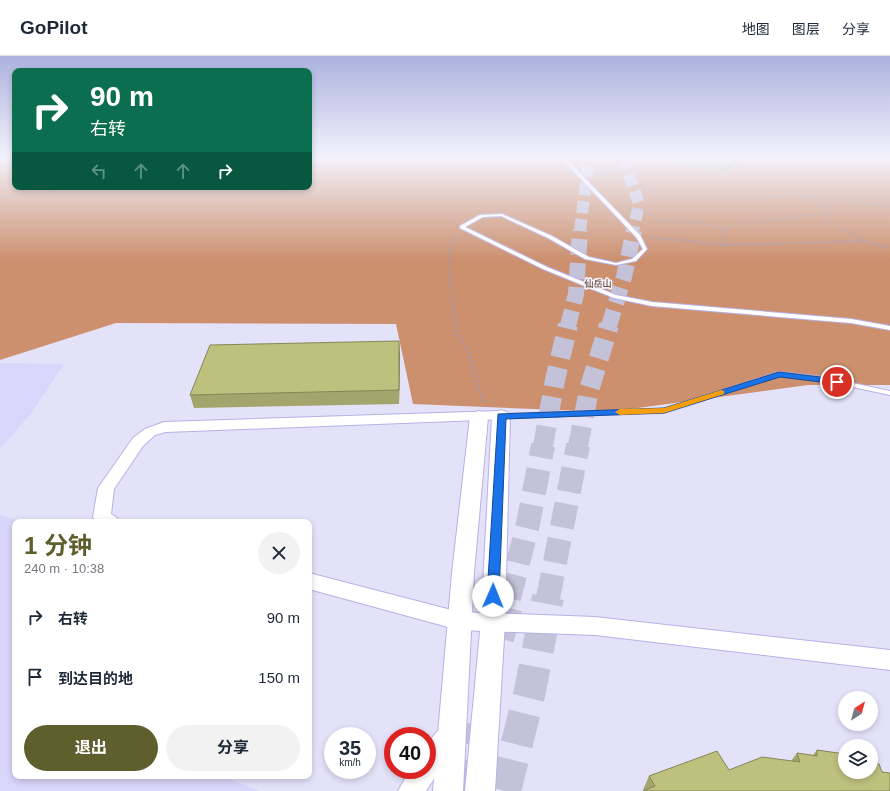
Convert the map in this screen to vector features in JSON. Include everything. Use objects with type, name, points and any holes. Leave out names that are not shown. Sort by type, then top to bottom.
[{"type":"street","points":[[105,519],[102,517],[106,488],[138,442],[150,432],[164,427],[489,417]]},
{"type":"street","points":[[448,791],[459,620],[489,417]]},
{"type":"street","points":[[480,791],[493,621],[489,417]]},
{"type":"street","points":[[312,582],[459,620],[595,626],[890,660]]},
{"type":"street","points":[[436,754],[452,731]]},
{"type":"street","points":[[411,791],[419,779]]},
{"type":"lane","points":[[462,227],[482,216],[502,215],[550,236],[587,258],[616,264],[634,260],[645,248],[638,236],[594,191]]},
{"type":"lane","points":[[462,227],[545,268],[614,296],[652,304],[852,321],[890,328]]},
{"type":"lane","points":[[489,417],[664,411],[779,374],[824,379],[890,393]]},
{"type":"path","points":[[0,198],[52,191]]},
{"type":"path","points":[[255,191],[268,194],[288,191]]},
{"type":"path","points":[[645,191],[646,194],[669,198],[732,199],[800,195],[890,206]]},
{"type":"path","points":[[800,195],[819,203],[830,213],[830,222],[864,241],[890,248]]},
{"type":"path","points":[[609,207],[645,210],[662,221],[693,222],[722,228],[776,218],[830,213]]},
{"type":"path","points":[[462,227],[450,244],[449,274],[456,332],[469,353],[489,417]]},
{"type":"path","points":[[722,228],[725,244]]},
{"type":"path","points":[[638,236],[725,244],[864,241]]},
{"type":"shaded area","points":[[0,363],[64,364],[32,412],[0,449]]},
{"type":"shaded area","points":[[0,515],[13,519],[12,779],[230,779],[259,791],[0,791]]},
{"type":"green space","name":"仙岳山","points":[[0,191],[890,191],[890,385],[808,385],[608,412],[413,404],[396,324],[116,323],[0,360]]},
{"type":"building","points":[[399,341],[399,390],[190,395],[210,345]]},
{"type":"building","points":[[817,750],[838,753],[838,779],[878,779],[879,764],[882,772],[890,773],[890,791],[643,791],[655,786],[649,776],[717,751],[729,770],[762,757],[800,762],[797,753],[817,756]]},
{"type":"tunnel","points":[[580,231],[585,191]]},
{"type":"tunnel","points":[[633,231],[639,204],[635,191]]},
{"type":"tunnel","points":[[568,326],[576,294],[580,230]]},
{"type":"tunnel","points":[[609,326],[624,277],[634,230]]},
{"type":"tunnel","points":[[543,446],[555,380],[568,325]]},
{"type":"tunnel","points":[[578,446],[589,390],[609,325]]},
{"type":"tunnel","points":[[509,598],[528,524],[543,445]]},
{"type":"tunnel","points":[[548,598],[578,445]]},
{"type":"tunnel","points":[[498,638],[509,597]]},
{"type":"tunnel","points":[[505,791],[530,691],[548,597]]},
{"type":"tunnel","points":[[458,791],[476,725]]},
{"type":"slow traffic","points":[[620,412],[664,411],[721,392]]},
{"type":"route","points":[[493,596],[502,416],[664,411],[779,374],[837,382]]}]
